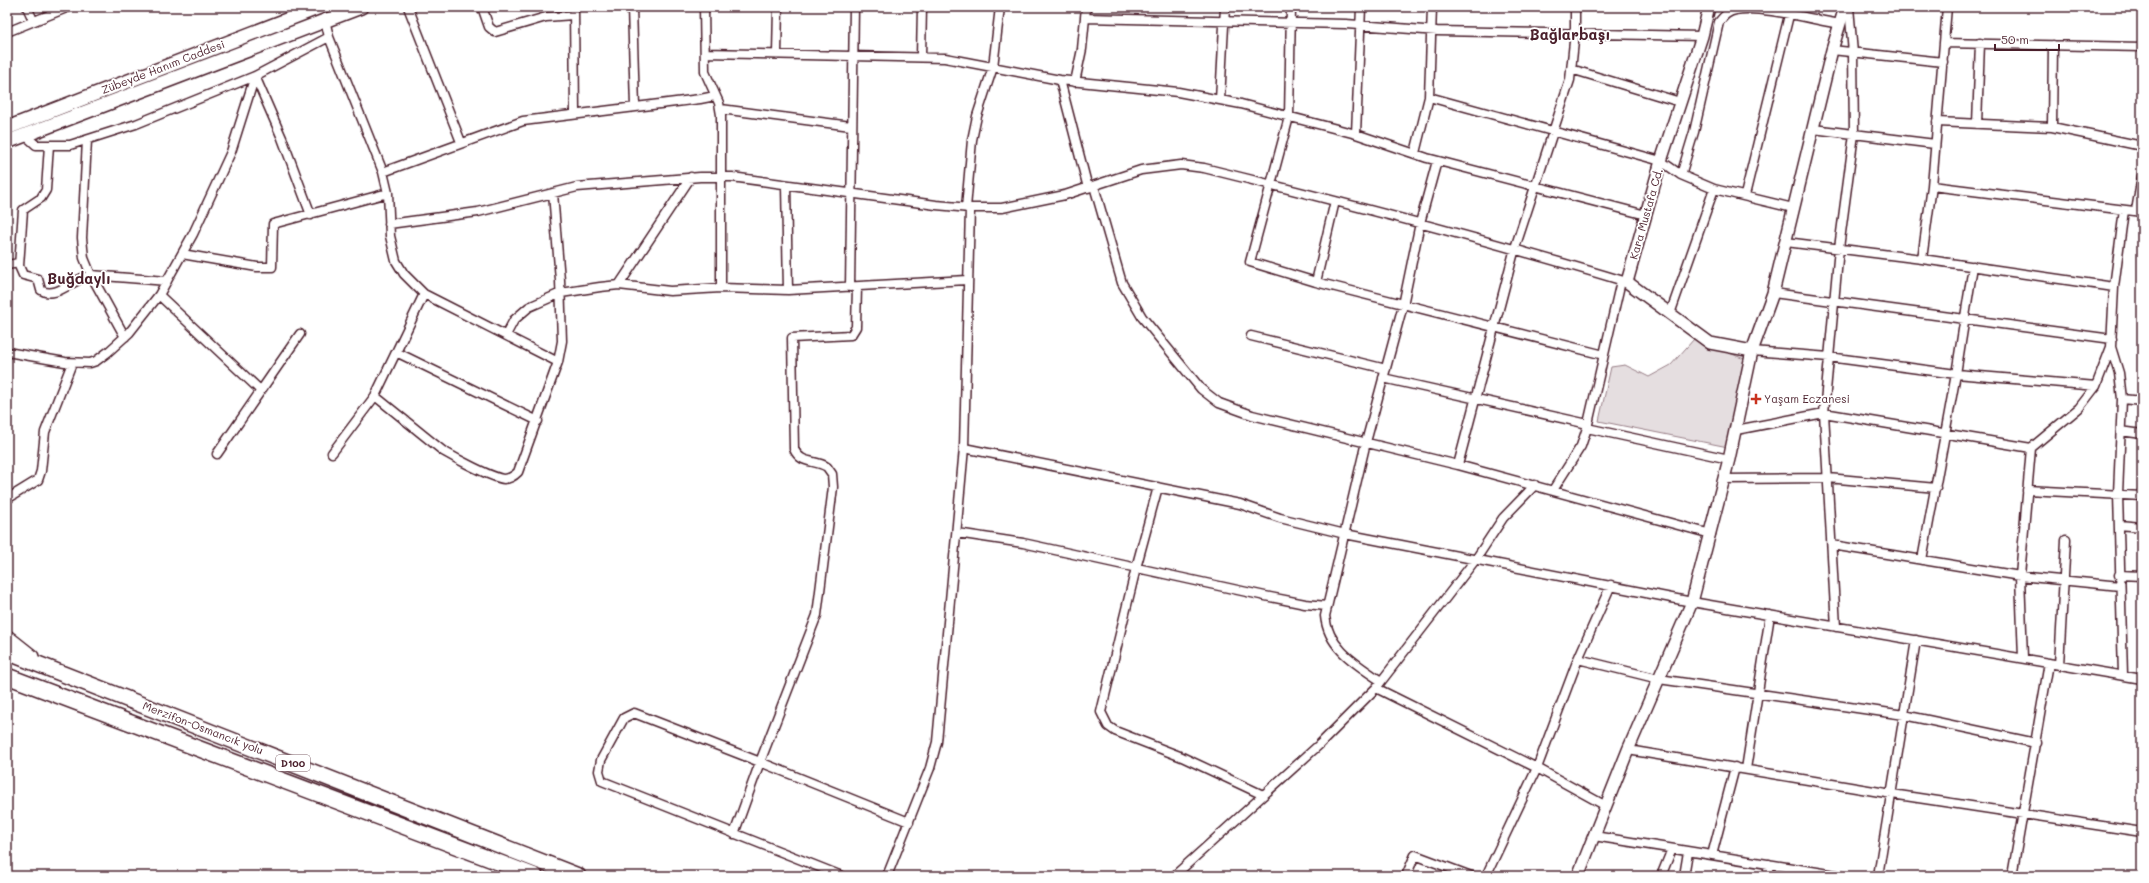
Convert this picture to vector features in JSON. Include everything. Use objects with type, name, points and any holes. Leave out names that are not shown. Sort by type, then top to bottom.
[{"type":"highway","points":[[7,638],[44,667]]},
{"type":"highway","name":"Merzifon-Osmancık yolu","points":[[7,652],[578,876]]},
{"type":"highway","name":"Merzifon-Osmancık yolu","points":[[7,676],[535,876]]},
{"type":"highway","points":[[7,685],[21,688],[42,689]]},
{"type":"main road","name":"Zübeyde Hanım Caddesi","points":[[7,128],[318,7]]},
{"type":"main road","points":[[7,142],[360,7]]},
{"type":"street","points":[[27,7],[33,20]]},
{"type":"street","points":[[7,32],[33,20],[69,7]]},
{"type":"street","points":[[318,7],[325,20],[329,37],[383,172],[388,193],[389,224],[398,265],[404,274],[424,294],[558,362]]},
{"type":"street","points":[[408,7],[461,142]]},
{"type":"street","points":[[482,7],[489,27],[495,32],[546,17],[573,11],[575,114]]},
{"type":"street","points":[[632,7],[634,107]]},
{"type":"street","points":[[704,7],[705,72],[721,109],[721,288]]},
{"type":"street","points":[[777,54],[778,7]]},
{"type":"street","points":[[734,834],[760,762],[817,615],[833,487],[832,474],[827,467],[805,461],[798,456],[794,449],[792,338],[851,335],[856,327],[850,194],[854,7]]},
{"type":"street","points":[[921,57],[922,7]]},
{"type":"street","points":[[887,876],[930,768],[937,742],[964,448],[969,160],[977,116],[993,67],[1000,7]]},
{"type":"street","points":[[1075,82],[1086,7]]},
{"type":"street","points":[[1220,100],[1225,7]]},
{"type":"street","points":[[1291,7],[1290,117],[1250,262],[1316,282],[1403,305],[1604,355]]},
{"type":"street","points":[[1356,134],[1361,7]]},
{"type":"street","points":[[1415,153],[1428,97],[1432,7]]},
{"type":"street","points":[[1458,465],[1515,248],[1552,131],[1570,80],[1575,32],[1575,7]]},
{"type":"street","name":"Kara Mustafa Cd.","points":[[1624,281],[1702,36],[1709,7]]},
{"type":"street","points":[[1578,876],[1628,750],[1692,602],[1711,534],[1736,430],[1752,351],[1773,293],[1832,50],[1845,7]]},
{"type":"street","points":[[1836,627],[1824,413],[1839,248],[1854,134],[1853,52],[1849,7]]},
{"type":"street","points":[[1922,259],[1932,186],[1947,7]]},
{"type":"street","points":[[1681,175],[1694,132],[1719,22],[1726,14],[1742,9],[1790,11],[1840,24]]},
{"type":"street","points":[[1745,195],[1790,11]]},
{"type":"street","points":[[1085,18],[1291,22],[1432,30],[1702,36]]},
{"type":"street","points":[[25,135],[36,145],[70,145],[87,140],[136,124],[255,76],[329,37]]},
{"type":"street","points":[[1944,43],[2142,47]]},
{"type":"street","points":[[1978,124],[1980,44]]},
{"type":"street","points":[[2052,127],[2053,45]]},
{"type":"street","points":[[1832,50],[1943,62]]},
{"type":"street","points":[[705,53],[946,58],[1060,80],[1178,92],[1220,100],[1356,134],[1437,160],[1646,215]]},
{"type":"street","points":[[1571,69],[1680,102]]},
{"type":"street","points":[[255,76],[282,138],[311,215]]},
{"type":"street","points":[[7,352],[72,362],[96,361],[125,337],[159,295],[182,254],[231,152],[255,76]]},
{"type":"street","points":[[1060,80],[1091,187],[1122,282],[1128,295],[1142,317],[1201,389],[1219,402],[1241,412],[1536,485],[1711,534]]},
{"type":"street","points":[[383,172],[461,142],[524,121],[715,96]]},
{"type":"street","points":[[1428,97],[1661,161],[1681,175],[1714,189],[1745,195],[1793,208]]},
{"type":"street","points":[[721,109],[851,126]]},
{"type":"street","points":[[1937,122],[2052,127],[2142,146]]},
{"type":"street","points":[[1813,129],[1935,144]]},
{"type":"street","points":[[87,140],[82,248],[91,275],[125,337]]},
{"type":"street","points":[[49,145],[46,190],[41,198],[23,210],[19,262],[19,269],[23,275],[38,279],[41,290],[47,293],[61,290],[74,280],[91,275],[167,281]]},
{"type":"street","points":[[1381,681],[1357,664],[1332,641],[1326,625],[1327,606],[1366,442],[1403,305],[1420,223],[1437,160]]},
{"type":"street","points":[[389,224],[478,212],[531,200],[577,187],[691,177],[720,176],[786,186],[968,208],[1002,208],[1065,195],[1141,170],[1181,165],[1204,168],[1420,223],[1515,248],[1624,281],[1710,343],[1752,351],[1829,357],[1956,374],[2096,386]]},
{"type":"street","points":[[1932,186],[2139,212],[2142,176]]},
{"type":"street","points":[[619,286],[691,177]]},
{"type":"street","points":[[786,186],[788,290]]},
{"type":"street","points":[[1670,314],[1714,189]]},
{"type":"street","points":[[182,254],[257,267],[272,267],[272,224],[311,215],[388,193]]},
{"type":"street","points":[[375,396],[443,451],[504,479],[512,477],[518,472],[538,421],[558,362],[562,341],[553,193]]},
{"type":"street","points":[[1316,282],[1335,201]]},
{"type":"street","points":[[2123,675],[2119,575],[2118,494],[2122,399],[2119,373],[2112,343],[2114,287],[2124,210]]},
{"type":"street","points":[[1786,242],[1922,259],[2114,287]]},
{"type":"street","points":[[7,265],[19,262]]},
{"type":"street","points":[[1922,560],[1966,319],[1973,266]]},
{"type":"street","points":[[506,335],[514,320],[521,313],[560,293],[619,286],[670,291],[721,288],[788,290],[967,280]]},
{"type":"street","points":[[1553,490],[1581,446],[1588,426],[1604,355],[1624,281]]},
{"type":"street","points":[[1773,293],[1966,319],[2112,343]]},
{"type":"street","points":[[332,453],[375,396],[424,294]]},
{"type":"street","points":[[159,295],[260,390]]},
{"type":"street","points":[[217,454],[300,334]]},
{"type":"street","points":[[1251,336],[1386,370]]},
{"type":"street","points":[[2023,658],[2020,576],[2031,448],[2079,408],[2096,386],[2112,343]]},
{"type":"street","points":[[396,352],[538,421]]},
{"type":"street","points":[[7,498],[38,480],[41,471],[44,432],[72,362]]},
{"type":"street","points":[[1383,378],[1476,398],[1729,459]]},
{"type":"street","points":[[2122,399],[2142,401]]},
{"type":"street","points":[[1736,430],[1824,413],[2031,448]]},
{"type":"street","points":[[2121,431],[2142,434]]},
{"type":"street","points":[[964,448],[1158,486],[1240,504],[1280,518],[1345,534],[1692,602],[2142,679]]},
{"type":"street","points":[[1724,479],[1828,478],[1936,488]]},
{"type":"street","points":[[1174,876],[1320,744],[1376,688],[1476,559],[1503,518],[1536,485]]},
{"type":"street","points":[[1158,486],[1136,568],[1101,712],[1104,720],[1115,731],[1182,757],[1263,795]]},
{"type":"street","points":[[2027,490],[2142,496]]},
{"type":"street","points":[[2119,525],[2142,527]]},
{"type":"street","points":[[957,533],[1023,543],[1265,596],[1305,604],[1327,606]]},
{"type":"street","points":[[2059,665],[2066,540]]},
{"type":"street","points":[[1832,545],[2020,576],[2120,586]]},
{"type":"street","points":[[2119,575],[2142,576]]},
{"type":"street","points":[[1486,876],[1537,768],[1578,659],[1611,585]]},
{"type":"street","points":[[1746,769],[1770,615]]},
{"type":"street","points":[[1878,876],[1916,640]]},
{"type":"street","points":[[1578,659],[1659,679],[1904,714],[2036,743]]},
{"type":"street","points":[[2012,876],[2049,663]]},
{"type":"street","points":[[1376,688],[1537,768],[1606,806]]},
{"type":"street","points":[[842,876],[602,781],[599,771],[601,760],[624,718],[634,713],[908,822]]},
{"type":"street","points":[[1628,750],[1892,794],[2142,832]]},
{"type":"street","points":[[1712,855],[1734,767]]},
{"type":"street","points":[[1594,836],[1842,876]]},
{"type":"street","points":[[1661,876],[1672,849]]},
{"type":"street","points":[[1684,876],[1688,852]]},
{"type":"street","points":[[1406,876],[1415,855],[1471,876]]},
{"type":"street","points":[[1767,876],[1769,864]]},
{"type":"shaded area","points":[[1694,339],[1747,360],[1728,447],[1599,421],[1611,367],[1625,365],[1649,377],[1671,365]]},
{"type":"place","name":"Yaşam Eczanesi","points":[[1756,399]]},
{"type":"district","name":"Bağlarbaşı","points":[[1570,35]]},
{"type":"district","name":"Buğdaylı","points":[[79,279]]}]
